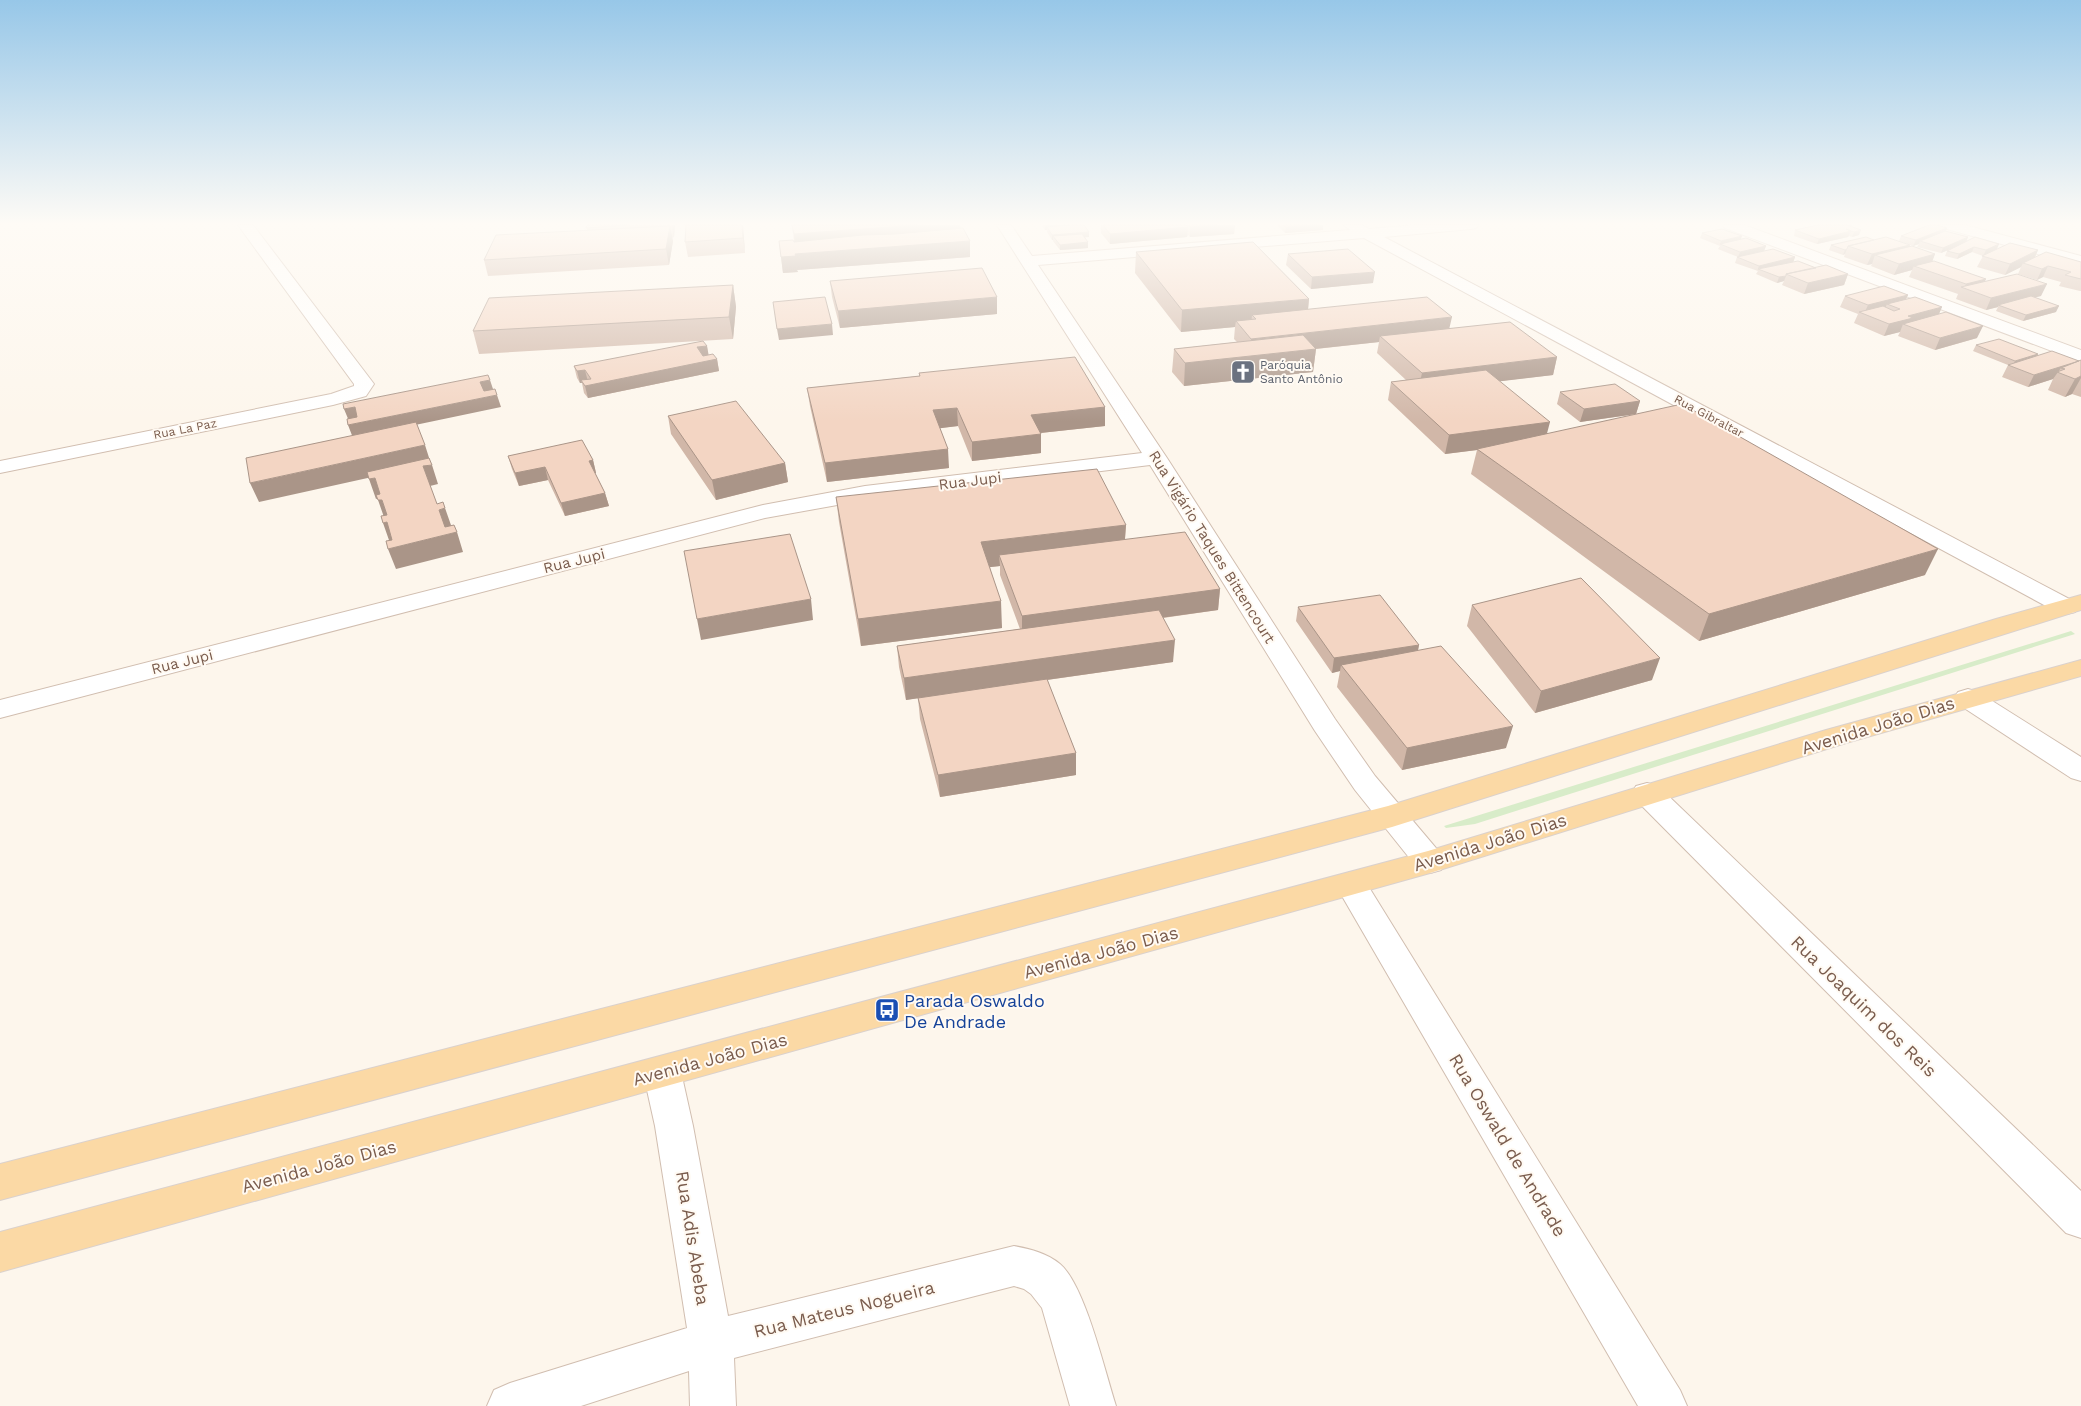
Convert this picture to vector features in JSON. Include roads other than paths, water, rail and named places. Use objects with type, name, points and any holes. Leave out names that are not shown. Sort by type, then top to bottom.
[{"type":"main road","points":[[0,1182],[1392,816],[2005,624],[2076,606]]},
{"type":"main road","name":"Avenida João Dias","points":[[0,1252],[1430,862],[1647,793],[1968,698],[2081,668]]},
{"type":"street","name":"Rua La Paz","points":[[0,466],[333,399],[359,392],[364,384],[294,291]]},
{"type":"street","name":"Rua Vigário Taques Bittencourt","points":[[1047,291],[1325,725],[1365,783],[1430,862]]},
{"type":"street","name":"Rua Gibraltar","points":[[1475,291],[2076,606]]},
{"type":"street","points":[[1906,291],[2081,356]]},
{"type":"street","name":"Rua Jupi","points":[[0,709],[763,512],[820,500],[1156,458]]},
{"type":"street","points":[[1968,698],[2081,772]]},
{"type":"street","name":"Rua Joaquim dos Reis","points":[[1647,793],[2081,1219]]},
{"type":"street","name":"Rua Oswald de Andrade","points":[[1351,884],[1664,1406]]},
{"type":"street","name":"Rua Adis Abeba","points":[[662,1072],[674,1126],[710,1342],[713,1406]]},
{"type":"street","name":"Rua Mateus Nogueira","points":[[510,1406],[710,1342],[1014,1266],[1033,1270],[1046,1279],[1060,1297],[1093,1406]]},
{"type":"place","name":"Paróquia Santo Antônio","points":[[1243,372]]},
{"type":"place","name":"Parada Oswaldo De Andrade","points":[[887,1010]]}]
